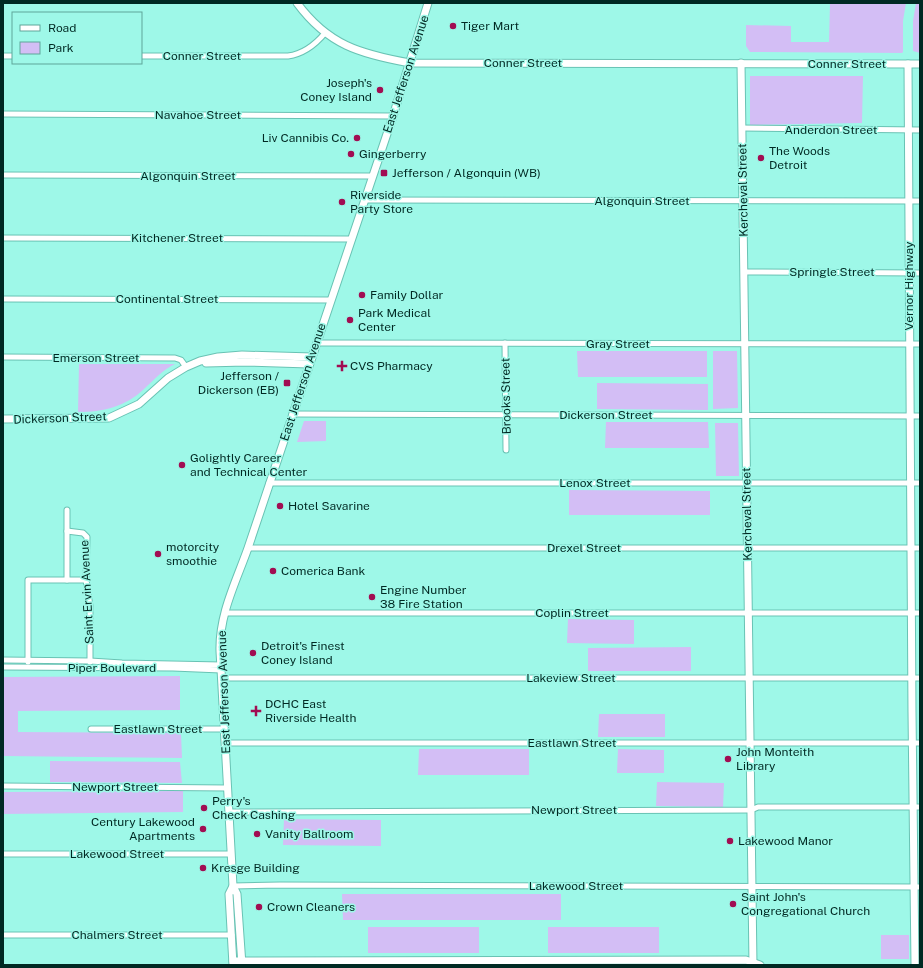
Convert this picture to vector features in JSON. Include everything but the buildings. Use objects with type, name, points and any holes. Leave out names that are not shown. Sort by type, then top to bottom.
[{"type":"street","points":[[297,3],[312,21],[325,33]]},
{"type":"street","name":"East Jefferson Avenue","points":[[242,963],[237,894],[233,886],[221,678],[220,639],[225,613],[410,63],[428,3]]},
{"type":"street","name":"Conner Street","points":[[142,56],[296,55],[320,40],[325,33],[350,48],[369,54],[410,63],[920,64]]},
{"type":"street","name":"Kercheval Street","points":[[741,63],[752,886],[756,964]]},
{"type":"street","name":"Vernor Highway","points":[[908,64],[911,613],[917,807],[915,965]]},
{"type":"street","name":"Navahoe Street","points":[[3,114],[392,116]]},
{"type":"street","name":"Anderdon Street","points":[[742,128],[920,130]]},
{"type":"street","name":"Algonquin Street","points":[[3,175],[372,176]]},
{"type":"street","name":"Algonquin Street","points":[[364,200],[920,201]]},
{"type":"street","name":"Kitchener Street","points":[[3,238],[351,239]]},
{"type":"street","name":"Springle Street","points":[[744,272],[920,273]]},
{"type":"street","name":"Continental Street","points":[[3,299],[331,300]]},
{"type":"street","name":"Gray Street","points":[[316,343],[920,344]]},
{"type":"street","name":"Brooks Street","points":[[505,343],[506,450]]},
{"type":"street","name":"Dickerson Street","points":[[3,420],[109,418],[139,404],[168,378],[186,367],[206,359],[242,355],[310,360]]},
{"type":"street","name":"Emerson Street","points":[[3,358],[175,358],[181,360],[186,367]]},
{"type":"street","name":"Dickerson Street","points":[[292,414],[920,416]]},
{"type":"street","name":"Lenox Street","points":[[269,483],[920,483]]},
{"type":"street","points":[[67,510],[67,580]]},
{"type":"street","name":"Saint Ervin Avenue","points":[[67,532],[83,533],[86,537],[86,580],[90,606],[90,667]]},
{"type":"street","name":"Drexel Street","points":[[248,548],[920,548]]},
{"type":"street","points":[[28,667],[28,580],[86,580]]},
{"type":"street","name":"Coplin Street","points":[[225,613],[920,613]]},
{"type":"street","name":"Piper Boulevard","points":[[3,660],[90,661],[122,664],[221,667]]},
{"type":"street","name":"Piper Boulevard","points":[[3,667],[221,667]]},
{"type":"street","name":"Lakeview Street","points":[[221,678],[920,678]]},
{"type":"street","name":"Eastlawn Street","points":[[91,729],[224,729]]},
{"type":"street","name":"Eastlawn Street","points":[[225,743],[916,743]]},
{"type":"street","name":"Newport Street","points":[[3,786],[227,788]]},
{"type":"street","name":"Newport Street","points":[[229,812],[751,810],[765,807],[917,807]]},
{"type":"street","name":"Lakewood Street","points":[[3,854],[231,854]]},
{"type":"street","name":"East Jefferson Avenue","points":[[233,886],[229,894],[233,963]]},
{"type":"street","name":"Lakewood Street","points":[[233,886],[917,887]]},
{"type":"street","name":"Chalmers Street","points":[[3,935],[232,936]]},
{"type":"street","points":[[233,963],[746,960],[756,964]]},
{"type":"green space","points":[[830,3],[906,3],[903,21],[903,52],[750,52],[746,46],[746,25],[791,26],[791,42],[829,42]]},
{"type":"green space","points":[[916,3],[920,3],[920,53],[913,51],[913,21]]},
{"type":"green space","points":[[750,76],[863,76],[862,123],[750,125]]},
{"type":"green space","points":[[577,351],[707,351],[707,377],[578,377]]},
{"type":"green space","points":[[713,351],[737,351],[738,408],[713,409]]},
{"type":"green space","points":[[79,364],[175,364],[162,372],[137,395],[121,404],[96,411],[78,412]]},
{"type":"green space","points":[[597,383],[708,384],[708,410],[597,409]]},
{"type":"green space","points":[[304,421],[326,421],[326,441],[297,442]]},
{"type":"green space","points":[[606,422],[708,422],[709,448],[605,448]]},
{"type":"green space","points":[[715,423],[738,423],[739,476],[716,476]]},
{"type":"green space","points":[[569,490],[710,491],[710,515],[569,515]]},
{"type":"green space","points":[[568,619],[634,620],[634,644],[567,643]]},
{"type":"green space","points":[[691,647],[691,671],[588,671],[588,648]]},
{"type":"green space","points":[[180,676],[180,710],[18,711],[18,732],[181,733],[182,758],[3,756],[3,677]]},
{"type":"green space","points":[[599,714],[665,714],[665,737],[598,737]]},
{"type":"green space","points":[[419,749],[529,749],[529,775],[418,775]]},
{"type":"green space","points":[[618,749],[664,750],[664,773],[617,773]]},
{"type":"green space","points":[[50,761],[180,762],[182,783],[50,782]]},
{"type":"green space","points":[[657,782],[724,783],[723,807],[656,806]]},
{"type":"green space","points":[[183,791],[183,812],[3,814],[3,792]]},
{"type":"green space","points":[[284,819],[381,820],[381,846],[283,845]]},
{"type":"green space","points":[[342,894],[561,894],[561,920],[343,920]]},
{"type":"green space","points":[[368,927],[479,927],[479,953],[368,953]]},
{"type":"green space","points":[[548,927],[659,927],[659,953],[548,953]]},
{"type":"green space","points":[[881,935],[909,935],[909,959],[881,959]]},
{"type":"place","name":"Tiger Mart","points":[[453,26]]},
{"type":"place","name":"Joseph's Coney Island","points":[[380,90]]},
{"type":"place","name":"Liv Cannibis Co.","points":[[357,138]]},
{"type":"place","name":"Gingerberry","points":[[351,154]]},
{"type":"place","name":"The Woods Detroit","points":[[761,158]]},
{"type":"place","name":"Jefferson / Algonquin (WB)","points":[[384,173]]},
{"type":"place","name":"Riverside Party Store","points":[[342,202]]},
{"type":"place","name":"Family Dollar","points":[[362,295]]},
{"type":"place","name":"Park Medical Center","points":[[350,320]]},
{"type":"place","name":"CVS Pharmacy","points":[[342,366]]},
{"type":"place","name":"Jefferson / Dickerson (EB)","points":[[287,383]]},
{"type":"place","name":"Golightly Career and Technical Center","points":[[182,465]]},
{"type":"place","name":"Hotel Savarine","points":[[280,506]]},
{"type":"place","name":"motorcity smoothie","points":[[158,554]]},
{"type":"place","name":"Comerica Bank","points":[[273,571]]},
{"type":"place","name":"Engine Number 38 Fire Station","points":[[372,597]]},
{"type":"place","name":"Detroit's Finest Coney Island","points":[[253,653]]},
{"type":"place","name":"DCHC East Riverside Health","points":[[256,711]]},
{"type":"place","name":"John Monteith Library","points":[[728,759]]},
{"type":"place","name":"Perry's Check Cashing","points":[[204,808]]},
{"type":"place","name":"Century Lakewood Apartments","points":[[203,829]]},
{"type":"place","name":"Vanity Ballroom","points":[[257,834]]},
{"type":"place","name":"Lakewood Manor","points":[[730,841]]},
{"type":"place","name":"Kresge Building","points":[[203,868]]},
{"type":"place","name":"Saint John's Congregational Church","points":[[733,904]]},
{"type":"place","name":"Crown Cleaners","points":[[259,907]]}]
